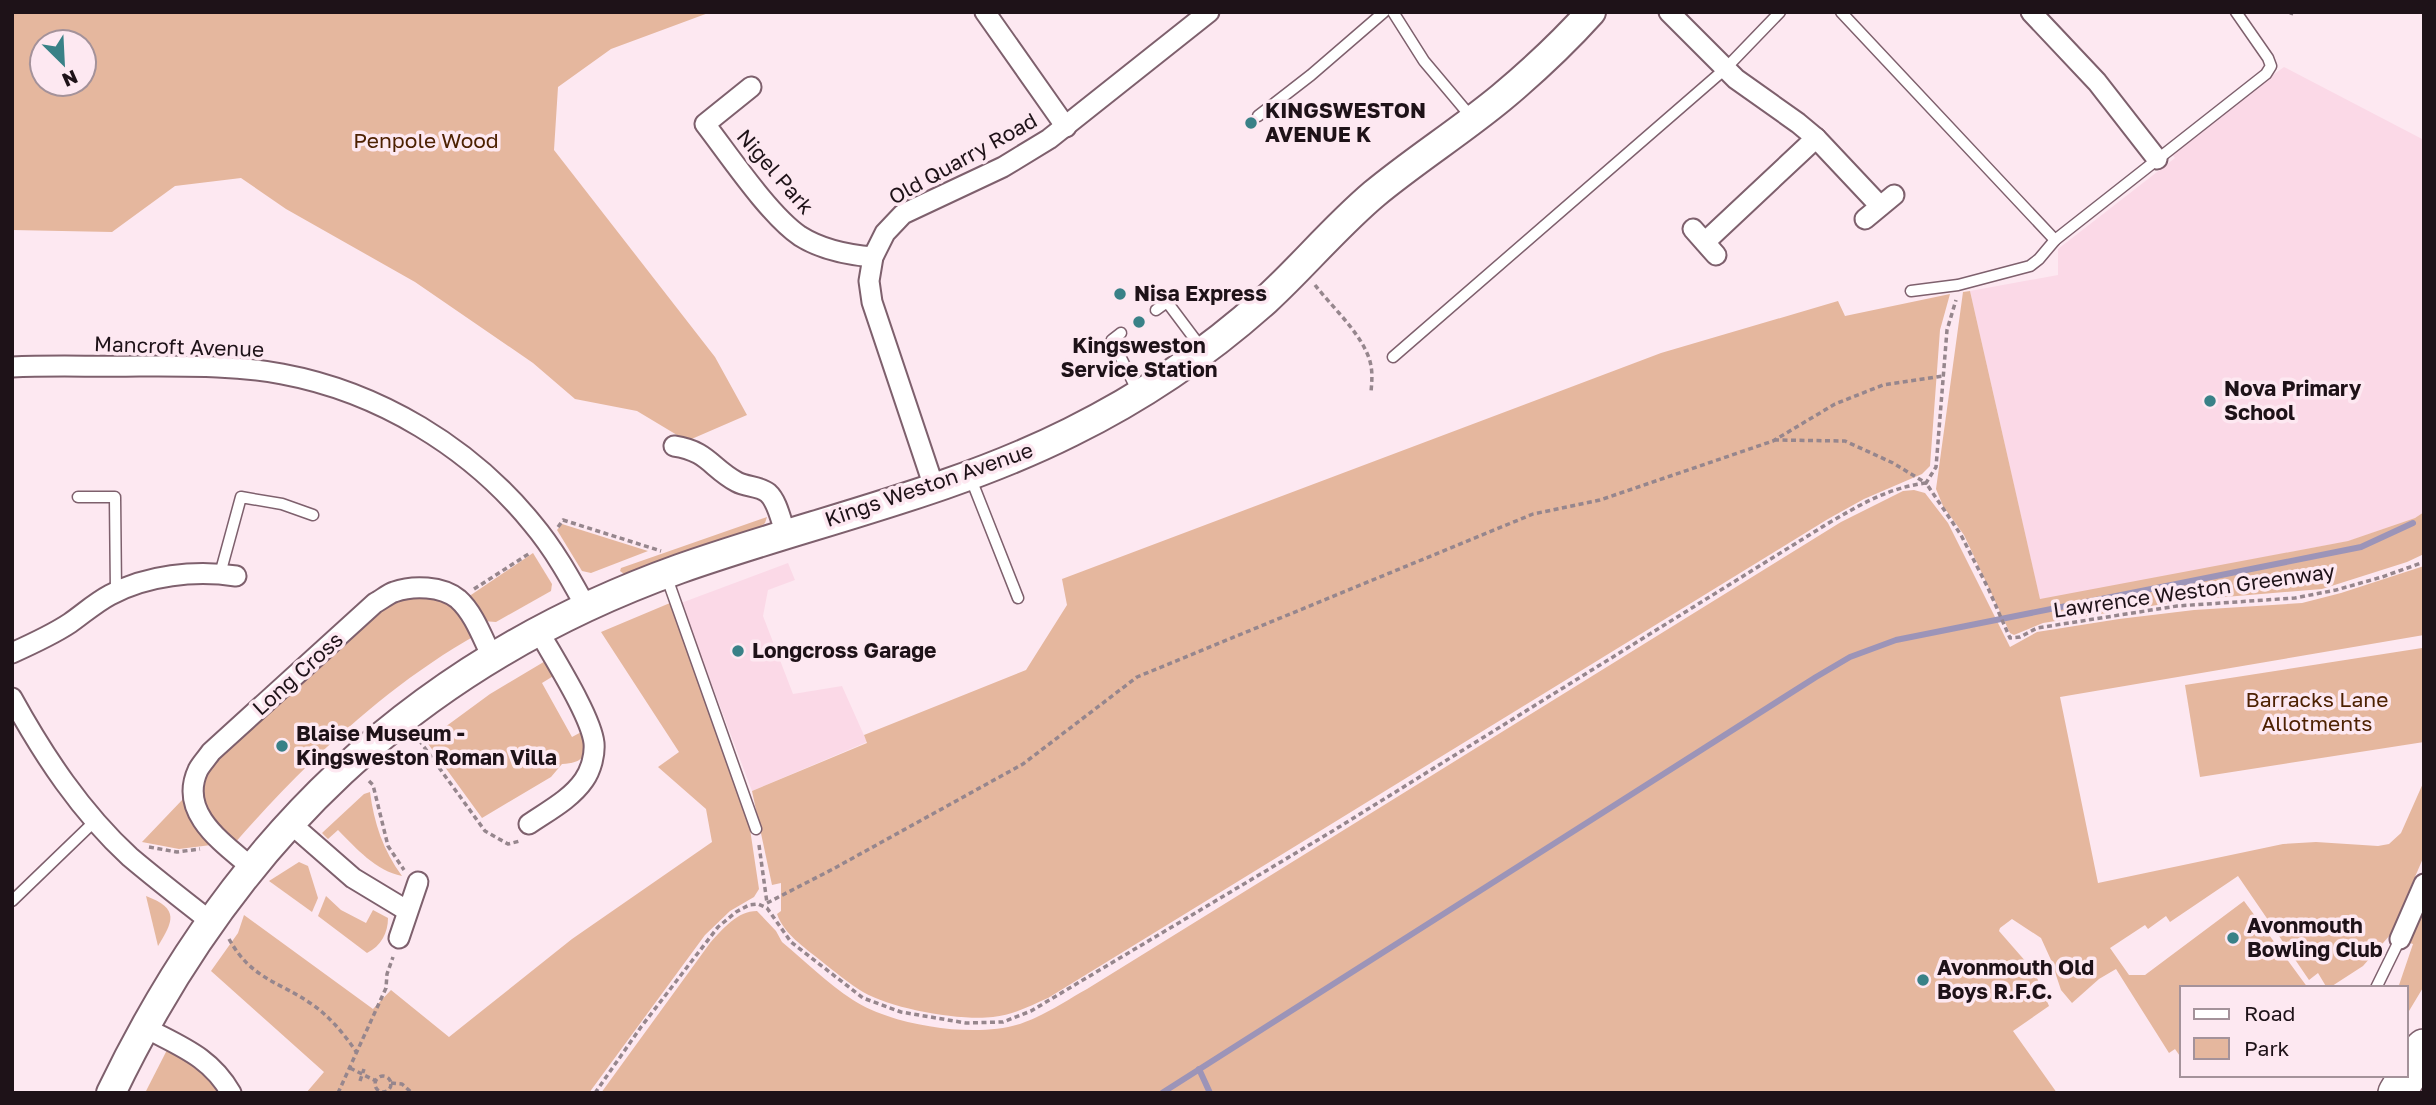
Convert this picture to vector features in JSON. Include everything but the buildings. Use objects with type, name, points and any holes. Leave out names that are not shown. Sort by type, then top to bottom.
[{"type":"highway","points":[[2408,1075],[2424,1048]]},
{"type":"highway","points":[[2397,1093],[2407,1077]]},
{"type":"street","points":[[985,12],[1066,127]]},
{"type":"street","name":"Old Quarry Road","points":[[934,487],[872,302],[869,281],[873,257],[885,233],[903,214],[1003,167],[1066,127],[1209,12]]},
{"type":"street","name":"Kings Weston Avenue","points":[[786,534],[1003,464],[1140,396],[1204,351],[1263,302],[1300,268],[1340,224],[1376,192],[1503,96],[1572,34],[1591,12]]},
{"type":"street","points":[[1669,12],[1745,87],[1798,123],[1887,201],[1865,219]]},
{"type":"street","points":[[2031,12],[2097,82],[2157,159]]},
{"type":"street","name":"Nigel Park","points":[[751,87],[705,124],[763,198],[792,229],[826,247],[852,255],[873,257]]},
{"type":"street","points":[[1705,242],[1816,138]]},
{"type":"street","name":"Mancroft Avenue","points":[[12,367],[242,368],[312,380],[363,397],[443,442],[487,475],[532,522],[547,542],[586,607]]},
{"type":"street","points":[[111,1093],[144,1027],[184,958],[220,930],[251,867],[290,823],[352,761],[403,718],[492,657],[586,607],[666,574],[786,534],[768,493],[734,480],[698,453],[674,446]]},
{"type":"street","points":[[12,653],[57,631],[116,592],[137,584],[175,575],[228,575]]},
{"type":"street","name":"Long Cross","points":[[251,867],[208,830],[199,816],[193,800],[198,769],[211,752],[375,603],[394,592],[413,588],[433,589],[458,599],[472,617],[492,657]]},
{"type":"street","points":[[529,824],[568,797],[585,780],[592,761],[594,743],[588,721],[538,631]]},
{"type":"street","points":[[12,698],[54,769],[95,821],[130,856],[220,930]]},
{"type":"street","points":[[290,823],[353,878],[407,910]]},
{"type":"street","points":[[399,939],[418,881]]},
{"type":"street","points":[[2400,939],[2424,884]]},
{"type":"street","points":[[144,1027],[204,1059],[219,1073],[231,1093]]},
{"type":"lane","points":[[1258,116],[1311,75],[1384,12]]},
{"type":"lane","points":[[1393,12],[1424,61],[1473,119]]},
{"type":"lane","points":[[1393,357],[1725,69],[1780,12]]},
{"type":"lane","points":[[1841,12],[2055,240]]},
{"type":"lane","points":[[1911,291],[1958,285],[2030,266],[2055,240],[2270,70],[2268,58],[2236,12]]},
{"type":"lane","points":[[1156,310],[1167,302],[1204,351]]},
{"type":"lane","points":[[1121,333],[1112,340],[1140,396]]},
{"type":"lane","points":[[969,475],[1018,598]]},
{"type":"lane","points":[[78,497],[115,497],[116,592]]},
{"type":"lane","points":[[228,575],[241,497],[282,504],[313,515]]},
{"type":"lane","points":[[666,574],[756,829]]},
{"type":"lane","points":[[12,901],[95,821]]},
{"type":"lane","points":[[2377,986],[2400,939]]},
{"type":"path","points":[[1300,268],[1359,340],[1373,374],[1371,392]]},
{"type":"path","points":[[1926,483],[1936,467],[1947,330],[1958,285]]},
{"type":"path","points":[[595,1093],[641,1027],[719,927],[736,912],[749,905],[767,905],[1023,764],[1137,677],[1533,514],[1600,500],[1773,440],[1835,404],[1883,385],[1943,376]]},
{"type":"path","points":[[1773,440],[1845,441],[1893,463],[1926,483]]},
{"type":"path","points":[[756,829],[767,905],[791,942],[863,998],[901,1012],[934,1019],[966,1023],[1003,1022],[1031,1011],[1107,968],[1866,501],[1902,486],[1926,483]]},
{"type":"path","name":"Lawrence Weston Greenway","points":[[1926,483],[1961,535],[2010,638],[2020,638],[2037,628],[2178,606],[2308,595],[2382,577],[2424,562]]},
{"type":"path","points":[[419,740],[485,831],[508,844],[534,832],[529,824]]},
{"type":"path","points":[[352,761],[373,785],[388,846],[408,875],[418,881]]},
{"type":"path","points":[[130,856],[141,844],[177,852],[216,847],[221,841]]},
{"type":"path","points":[[220,930],[251,969],[312,1005],[333,1022],[357,1053]]},
{"type":"path","points":[[338,1093],[386,988],[387,974],[399,939]]},
{"type":"path","points":[[350,1068],[363,1072],[376,1081],[376,1086],[382,1092],[390,1088],[391,1083]]},
{"type":"path","points":[[360,1081],[363,1072]]},
{"type":"path","points":[[376,1081],[386,1077],[391,1083],[402,1084],[412,1093]]},
{"type":"shaded area","name":"Nova Primary School","points":[[2284,67],[2424,140],[2424,512],[2415,518],[2349,541],[2040,600],[1970,291],[2058,275],[2058,249],[2175,158],[2169,151]]},
{"type":"shaded area","name":"Longcross Garage","points":[[788,563],[795,580],[768,590],[763,616],[793,694],[842,686],[867,742],[752,791],[681,603]]},
{"type":"green space","name":"Penpole Wood","points":[[12,12],[711,12],[611,49],[558,87],[554,150],[715,357],[747,415],[687,441],[637,411],[575,399],[533,363],[415,282],[286,209],[241,178],[175,186],[112,232],[12,230]]},
{"type":"green space","points":[[1970,291],[2040,599],[2348,541],[2415,518],[2424,512],[2424,554],[2322,589],[2189,600],[2043,623],[2014,635],[2010,633],[1964,535],[1943,506],[1936,489],[1963,292]]},
{"type":"green space","points":[[1950,294],[1940,330],[1930,466],[1922,474],[1864,499],[1828,519],[1048,998],[1008,1014],[979,1018],[926,1012],[891,1004],[846,981],[795,940],[780,921],[777,914],[781,911],[781,883],[772,885],[752,791],[867,743],[864,735],[1026,670],[1067,605],[1062,579],[1661,353],[1838,301],[1845,316]]},
{"type":"green space","points":[[1903,491],[1925,493],[1948,523],[2010,647],[2037,632],[2119,619],[2194,610],[2302,603],[2424,566],[2424,635],[2060,697],[2098,883],[2283,844],[2389,844],[2401,833],[2424,781],[2424,856],[2390,935],[2363,966],[2332,986],[2326,986],[2318,973],[2309,980],[2238,876],[2170,922],[2166,916],[2148,929],[2145,925],[2110,948],[2129,975],[2145,975],[2244,901],[2307,986],[2180,986],[2180,1056],[2175,1049],[2169,1053],[2116,969],[2099,979],[2072,1003],[2061,990],[2041,938],[2012,919],[1999,931],[2034,971],[2049,1006],[2013,1031],[2057,1093],[601,1093],[710,943],[731,922],[750,912],[757,911],[776,931],[782,942],[843,993],[890,1017],[937,1028],[962,1030],[1007,1027],[1033,1019],[1087,989],[1841,522]]},
{"type":"green space","points":[[767,517],[760,527],[624,574],[620,571],[621,568]]},
{"type":"green space","points":[[562,524],[648,551],[591,573],[582,571],[557,530]]},
{"type":"green space","points":[[533,553],[552,584],[551,591],[496,622],[482,621],[465,599]]},
{"type":"green space","points":[[418,593],[451,603],[476,635],[409,679],[346,729],[288,785],[234,844],[208,817],[204,809],[202,789],[209,763],[386,604]]},
{"type":"green space","points":[[670,603],[750,829],[759,889],[754,897],[730,911],[705,935],[589,1093],[306,1093],[324,1072],[211,971],[238,933],[244,915],[373,1009],[391,990],[449,1037],[572,939],[712,842],[706,809],[658,767],[679,752],[601,632]]},
{"type":"green space","name":"Barracks Lane Allotments","points":[[2422,648],[2424,742],[2200,777],[2185,685]]},
{"type":"green space","points":[[547,660],[555,675],[542,683],[572,737],[585,730],[584,755],[577,761],[562,764],[551,777],[482,818],[426,741],[490,694]]},
{"type":"green space","points":[[370,792],[380,836],[402,876],[375,864],[338,830],[328,839],[322,833],[364,794]]},
{"type":"green space","points":[[184,798],[193,824],[211,845],[179,849],[142,842]]},
{"type":"green space","points":[[299,862],[308,866],[318,898],[312,912],[269,881]]},
{"type":"green space","points":[[146,896],[169,911],[170,923],[158,946]]},
{"type":"green space","points":[[326,896],[341,910],[366,923],[373,910],[388,918],[387,929],[380,943],[367,953],[318,916]]},
{"type":"green space","points":[[2424,904],[2424,986],[2408,1013],[2408,986],[2399,986],[2413,944],[2407,942]]},
{"type":"green space","points":[[167,1050],[206,1071],[223,1093],[145,1093]]},
{"type":"waterway","points":[[1162,1093],[1850,657],[1896,640],[2361,547],[2413,523]]},
{"type":"waterway","points":[[1199,1069],[1210,1093]]},
{"type":"place","name":"KINGSWESTON AVENUE K","points":[[1251,123]]},
{"type":"place","name":"Nisa Express","points":[[1120,294]]},
{"type":"place","name":"Kingsweston Service Station","points":[[1139,322]]},
{"type":"place","name":"Nova Primary School","points":[[2210,401]]},
{"type":"place","name":"Longcross Garage","points":[[738,651]]},
{"type":"place","name":"Blaise Museum - Kingsweston Roman Villa","points":[[282,746]]},
{"type":"place","name":"Avonmouth Bowling Club","points":[[2233,938]]},
{"type":"place","name":"Avonmouth Old Boys R.F.C.","points":[[1923,980]]}]
